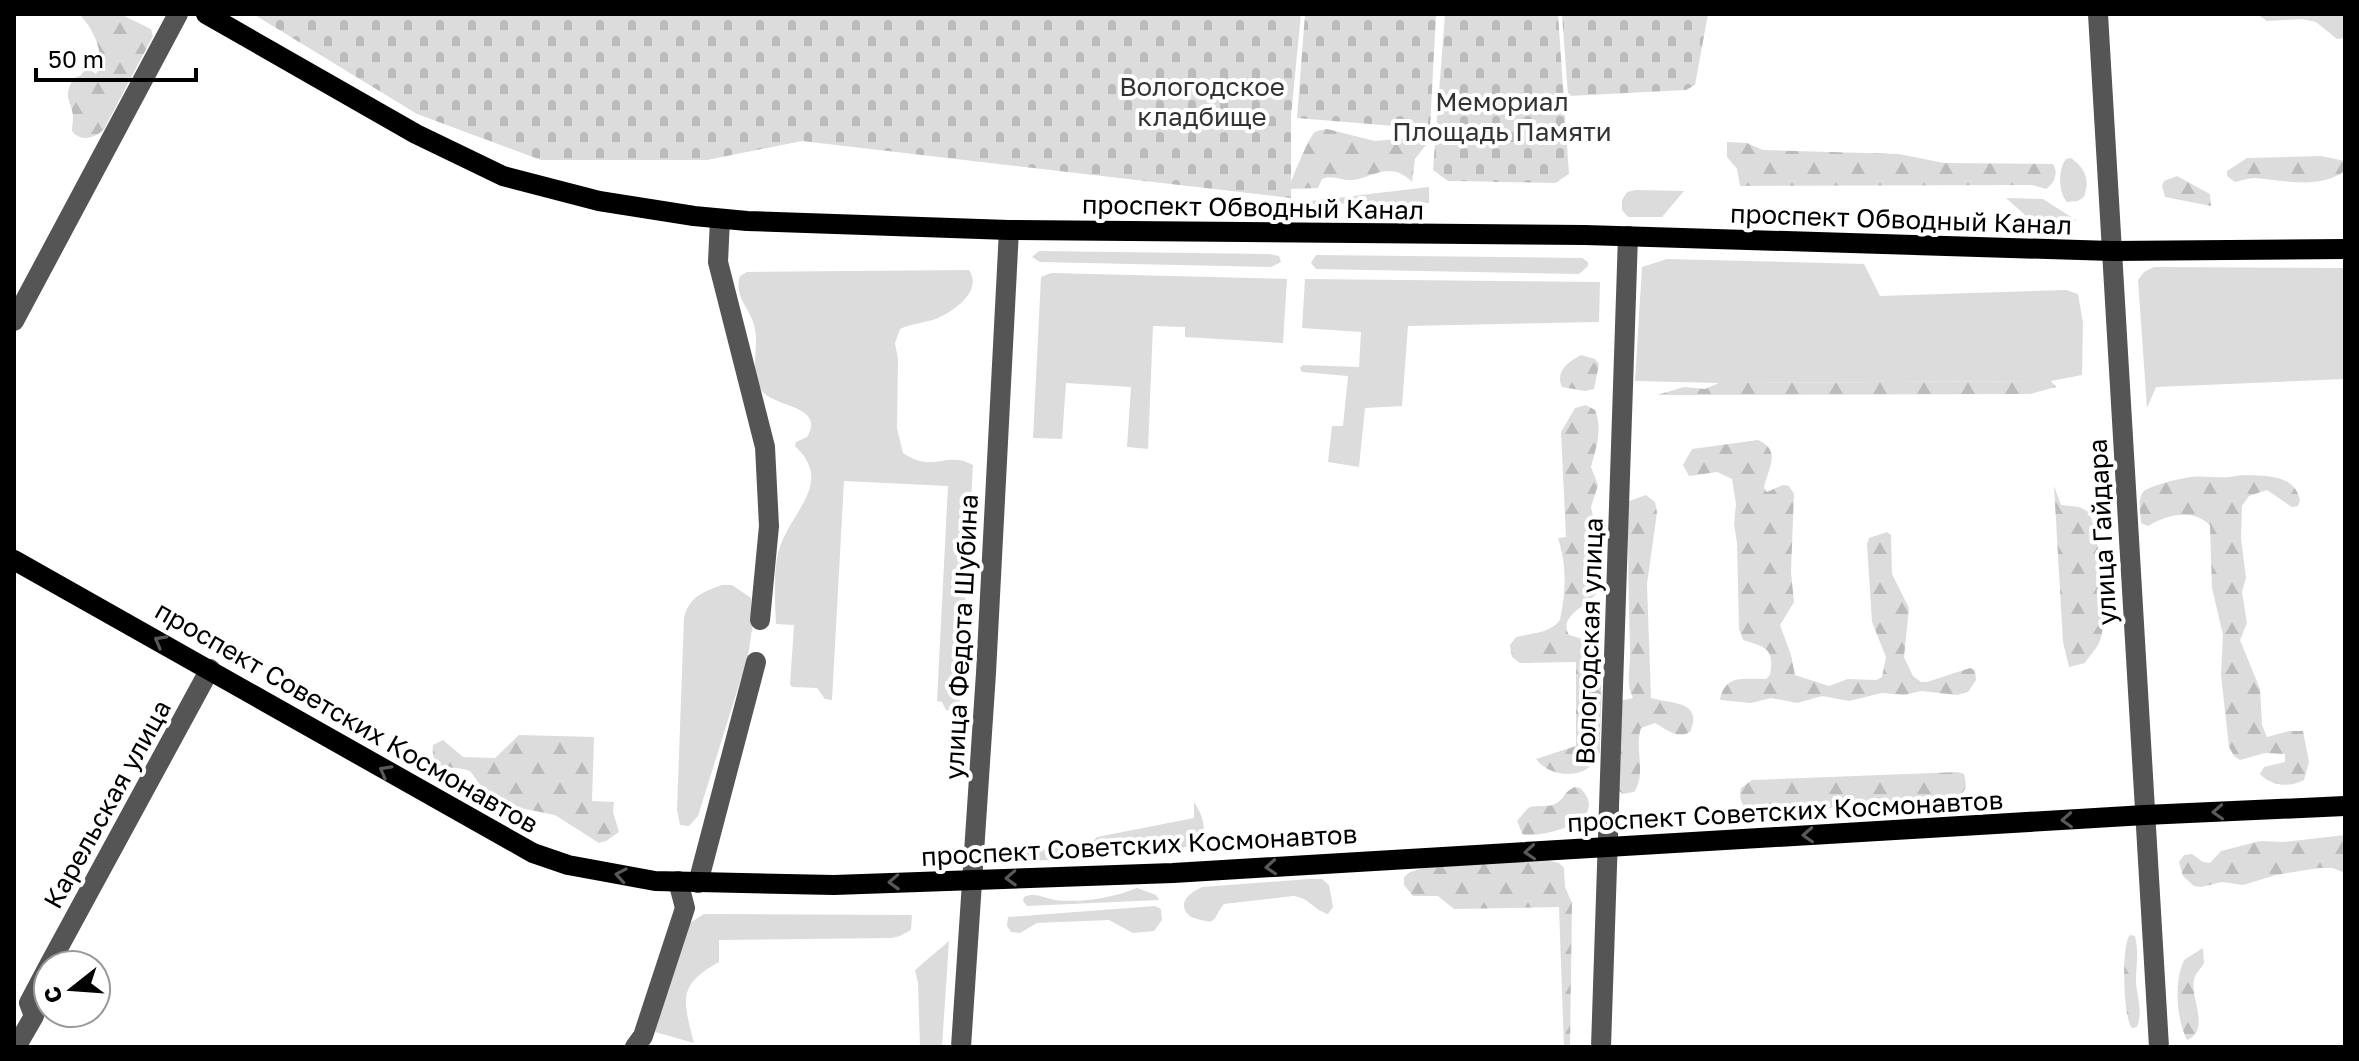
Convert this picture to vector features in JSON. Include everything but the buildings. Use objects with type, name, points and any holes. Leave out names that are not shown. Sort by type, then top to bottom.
[{"type":"main road","name":"проспект Обводный Канал","points":[[206,14],[416,134],[503,176],[599,201],[720,219],[1009,230],[1628,236],[2112,251],[2345,249]]},
{"type":"main road","name":"проспект Советских Космонавтов","points":[[14,560],[533,853],[568,865],[655,881],[834,885],[1173,873],[2145,815],[2345,806]]},
{"type":"street","points":[[14,321],[178,14]]},
{"type":"street","name":"улица Гайдара","points":[[2098,14],[2159,1047]]},
{"type":"street","points":[[720,219],[718,262],[765,447],[769,526],[760,620]]},
{"type":"street","name":"улица Федота Шубина","points":[[961,1047],[1009,230]]},
{"type":"street","name":"Вологодская улица","points":[[1601,1047],[1628,236]]},
{"type":"street","points":[[635,1047],[643,1036],[685,908],[688,882],[756,662]]},
{"type":"street","name":"Карельская улица","points":[[57,949],[210,669]]},
{"type":"street","name":"Карельская улица","points":[[16,1047],[32,1019]]},
{"type":"green space","points":[[79,14],[120,14],[151,29],[153,36],[104,129],[88,138],[79,137],[72,131],[68,91],[73,79],[87,68],[96,74],[100,59],[93,34]]},
{"type":"green space","name":"Вологодское кладбище","points":[[253,14],[1301,14],[1291,116],[1291,198],[802,141],[707,160],[541,160],[417,114]]},
{"type":"green space","points":[[1305,14],[1436,14],[1430,129],[1297,118]]},
{"type":"green space","name":"Мемориал Площадь Памяти","points":[[1445,14],[1558,14],[1569,174],[1555,183],[1448,181],[1433,170]]},
{"type":"green space","points":[[1562,14],[1708,14],[1695,85],[1686,90],[1568,96]]},
{"type":"green space","points":[[2257,14],[2345,14],[2345,38],[2337,39],[2316,22],[2302,19],[2267,21]]},
{"type":"green space","points":[[1327,129],[1375,141],[1408,138],[1429,141],[1415,159],[1412,182],[1404,175],[1389,171],[1353,180],[1326,178],[1322,179],[1318,188],[1289,189],[1314,133]]},
{"type":"green space","points":[[1727,142],[1747,143],[1763,150],[1899,154],[1944,163],[2053,164],[2056,175],[2046,189],[2032,185],[1740,186],[1737,169],[1727,157]]},
{"type":"green space","points":[[2321,156],[2345,161],[2345,171],[2312,182],[2254,178],[2235,182],[2227,176],[2227,171],[2247,158]]},
{"type":"green space","points":[[2071,158],[2083,171],[2087,185],[2084,197],[2067,202],[2062,192],[2060,174],[2063,163]]},
{"type":"green space","points":[[2177,176],[2210,194],[2211,206],[2165,197],[2164,181]]},
{"type":"green space","points":[[1429,187],[1429,203],[1285,204]]},
{"type":"green space","points":[[1684,191],[1662,217],[1628,217],[1622,210],[1622,200],[1627,192]]},
{"type":"green space","points":[[2006,198],[2043,199],[2076,220],[2066,224],[2035,224]]},
{"type":"green space","points":[[1039,251],[1269,254],[1279,256],[1281,262],[1271,267],[1040,262],[1032,257]]},
{"type":"green space","points":[[1316,255],[1582,258],[1588,266],[1579,274],[1316,269],[1311,263]]},
{"type":"green space","points":[[1667,259],[1864,264],[1880,296],[2066,290],[2078,294],[2083,323],[2082,375],[2051,381],[1635,381],[1642,267]]},
{"type":"green space","points":[[2154,267],[2345,268],[2345,379],[2156,387],[2147,408],[2138,280],[2144,272]]},
{"type":"green space","points":[[969,270],[972,278],[970,292],[959,305],[938,318],[900,329],[895,343],[898,359],[897,428],[903,453],[923,462],[955,460],[973,465],[959,714],[946,710],[942,702],[937,701],[948,486],[844,481],[832,700],[825,699],[817,688],[793,687],[790,685],[794,625],[776,624],[775,576],[784,536],[810,485],[811,473],[806,460],[795,446],[796,442],[807,437],[810,419],[796,408],[768,397],[758,384],[755,329],[739,291],[740,276],[747,272]]},
{"type":"green space","points":[[1051,273],[1287,279],[1283,343],[1185,337],[1185,327],[1153,326],[1148,449],[1127,447],[1131,387],[1066,383],[1062,439],[1033,438],[1041,277]]},
{"type":"green space","points":[[1305,279],[1600,282],[1599,322],[1408,326],[1402,406],[1365,408],[1359,467],[1328,462],[1332,426],[1343,426],[1348,376],[1302,372],[1300,368],[1303,365],[1359,367],[1361,332],[1302,328]]},
{"type":"green space","points":[[1581,355],[1595,359],[1599,364],[1594,389],[1585,391],[1562,387],[1562,372],[1567,364]]},
{"type":"green space","points":[[2051,381],[2056,387],[2030,394],[1657,395],[1684,387],[1705,389],[1719,383]]},
{"type":"green space","points":[[1586,405],[1595,410],[1598,424],[1591,467],[1598,485],[1591,507],[1596,530],[1591,552],[1601,587],[1571,616],[1566,628],[1569,635],[1593,642],[1597,651],[1601,678],[1600,751],[1589,767],[1571,774],[1551,771],[1536,759],[1576,746],[1576,662],[1520,663],[1512,657],[1510,645],[1516,637],[1545,630],[1560,620],[1565,579],[1558,538],[1566,537],[1561,432],[1575,408]]},
{"type":"green space","points":[[1758,440],[1766,444],[1772,455],[1764,488],[1767,492],[1783,485],[1789,486],[1794,494],[1791,572],[1794,602],[1780,625],[1795,675],[1829,686],[1848,679],[1876,680],[1882,677],[1886,657],[1872,622],[1867,544],[1869,538],[1887,532],[1891,535],[1892,574],[1909,608],[1904,657],[1913,676],[1927,682],[1970,668],[1975,670],[1976,680],[1968,692],[1957,695],[1921,691],[1904,695],[1882,693],[1849,701],[1822,696],[1797,703],[1771,698],[1751,703],[1720,700],[1726,685],[1731,682],[1766,679],[1770,675],[1771,659],[1762,647],[1743,640],[1739,629],[1734,524],[1736,504],[1732,479],[1717,472],[1689,476],[1683,465],[1692,449]]},
{"type":"green space","points":[[2241,475],[2285,480],[2297,491],[2300,500],[2298,506],[2292,507],[2267,490],[2249,496],[2242,506],[2241,538],[2246,578],[2242,592],[2247,623],[2240,640],[2260,689],[2262,725],[2267,737],[2303,731],[2309,762],[2304,780],[2292,784],[2275,783],[2260,774],[2264,767],[2285,762],[2285,754],[2265,753],[2240,760],[2229,747],[2221,675],[2223,635],[2212,588],[2210,525],[2187,515],[2171,516],[2148,526],[2141,523],[2140,499],[2146,490],[2187,478]]},
{"type":"green space","points":[[2054,486],[2061,505],[2079,507],[2089,512],[2102,578],[2103,616],[2099,643],[2085,663],[2069,667],[2063,642]]},
{"type":"green space","points":[[1646,495],[1655,502],[1657,512],[1647,584],[1651,698],[1683,705],[1692,714],[1693,722],[1690,732],[1680,735],[1655,723],[1641,728],[1638,785],[1634,792],[1623,794],[1619,791],[1620,701],[1633,698],[1629,680],[1629,501]]},
{"type":"green space","points":[[722,585],[732,585],[751,598],[753,623],[748,656],[698,816],[689,826],[680,825],[677,810],[684,617],[694,599]]},
{"type":"green space","points":[[519,735],[594,737],[592,801],[614,802],[613,812],[619,832],[599,843],[555,815],[500,804],[489,797],[470,771],[439,765],[433,754],[433,745],[443,740],[463,757],[495,758]]},
{"type":"green space","points":[[1964,774],[1965,789],[1962,793],[1929,801],[1898,804],[1874,800],[1772,815],[1753,812],[1742,804],[1741,788],[1752,780]]},
{"type":"green space","points":[[1575,787],[1580,788],[1588,799],[1588,809],[1583,817],[1560,829],[1523,835],[1517,821],[1528,808],[1555,804]]},
{"type":"green space","points":[[1194,802],[1204,826],[1201,838],[1190,846],[1159,853],[1014,862],[1014,852],[1090,845],[1097,837],[1194,818]]},
{"type":"green space","points":[[2345,835],[2345,873],[2333,868],[2319,868],[2276,875],[2243,885],[2222,882],[2201,887],[2194,886],[2183,876],[2179,862],[2184,855],[2192,854],[2210,863],[2221,851],[2260,841],[2283,842]]},
{"type":"green space","points":[[1545,860],[1559,863],[1564,868],[1565,887],[1572,903],[1570,1047],[1564,1047],[1559,907],[1454,909],[1438,896],[1413,896],[1404,885],[1404,877],[1410,872],[1427,867]]},
{"type":"green space","points":[[1322,879],[1329,885],[1333,907],[1328,914],[1293,896],[1224,904],[1210,921],[1191,917],[1184,908],[1186,899],[1202,887]]},
{"type":"green space","points":[[1137,888],[1156,895],[1159,900],[1027,906],[1023,901],[1024,897],[1032,895],[1065,901],[1097,899]]},
{"type":"green space","points":[[1155,906],[1161,909],[1162,920],[1154,931],[1133,933],[1109,920],[1037,923],[1020,933],[1011,932],[1007,926],[1008,917]]},
{"type":"green space","points":[[704,914],[912,915],[911,930],[892,938],[719,940],[719,962],[696,978],[687,995],[687,1015],[694,1043],[655,1032],[679,930]]},
{"type":"green space","points":[[2130,935],[2135,936],[2136,942],[2140,1010],[2137,1027],[2132,1028],[2124,982],[2125,952]]},
{"type":"green space","points":[[949,941],[942,1047],[920,1047],[915,970]]},
{"type":"green space","points":[[2203,948],[2204,963],[2194,980],[2198,1029],[2187,1040],[2179,1011],[2179,979],[2184,960]]}]
